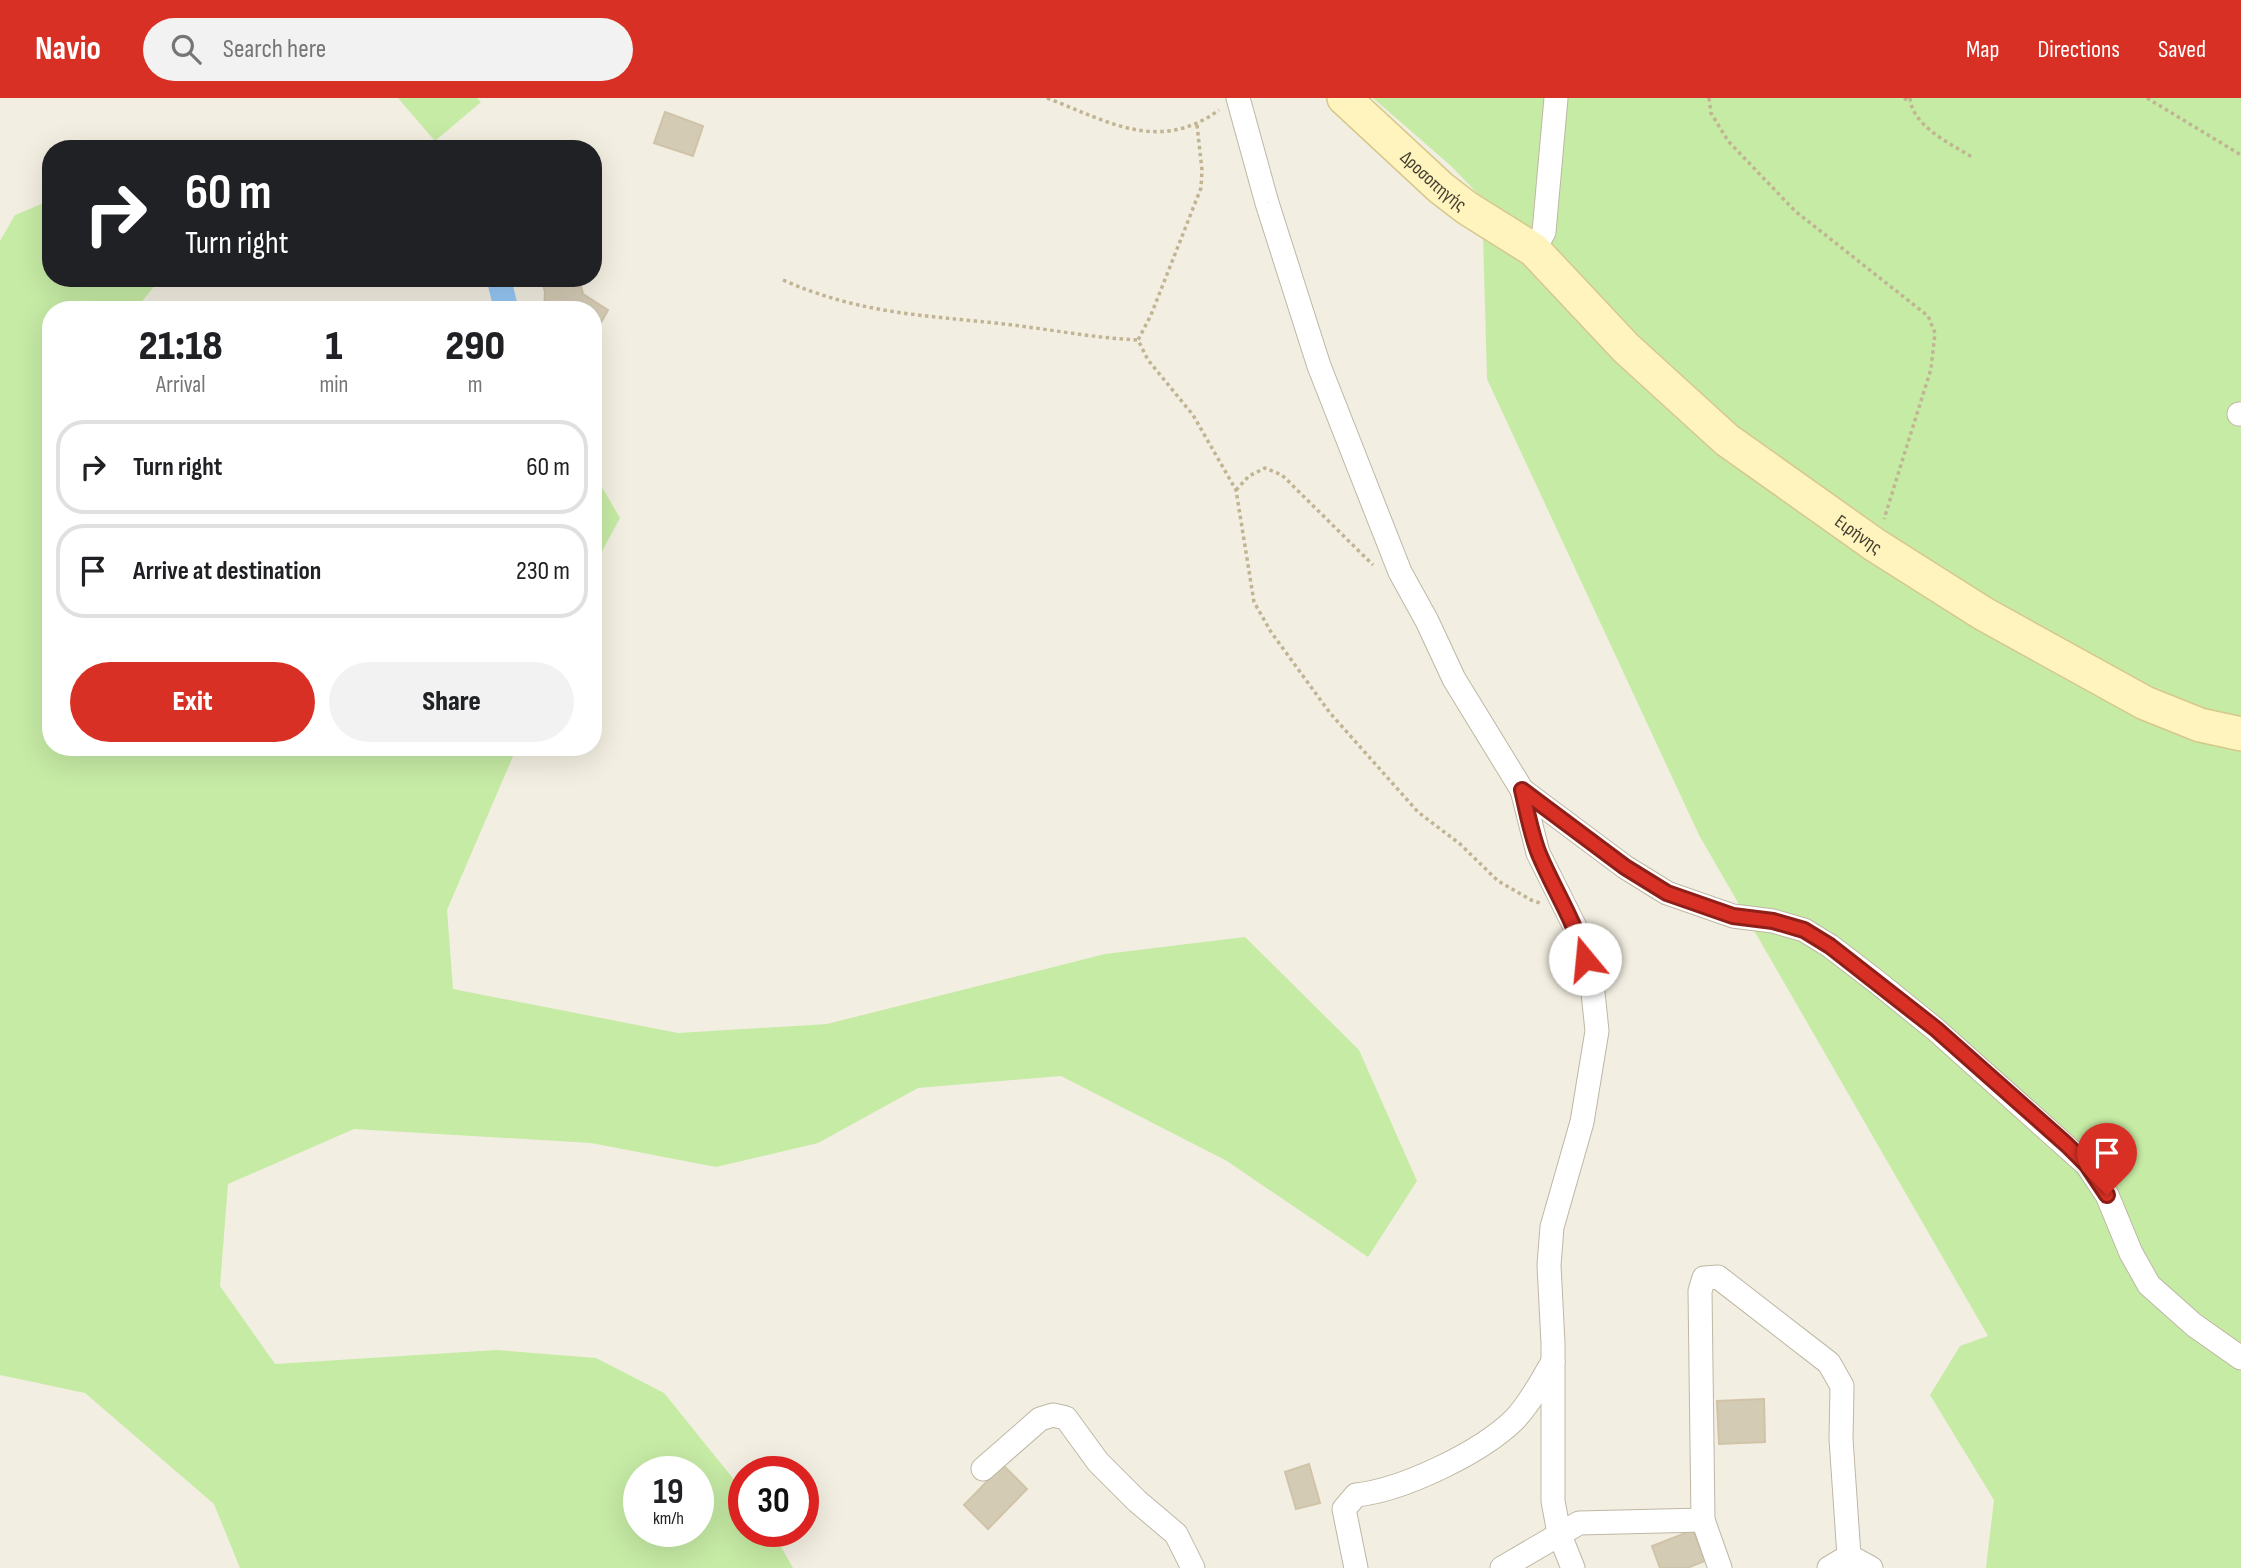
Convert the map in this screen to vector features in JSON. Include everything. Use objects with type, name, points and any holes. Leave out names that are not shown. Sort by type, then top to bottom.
[{"type":"street","name":"Δροσοπηγής","points":[[1344,98],[1441,188],[1467,208],[1534,250]]},
{"type":"street","points":[[1534,250],[1544,232],[1556,98]]},
{"type":"street","points":[[1231,102],[1267,203],[1319,366],[1400,572],[1454,679],[1522,790],[1538,853],[1579,935],[1592,984],[1597,1031],[1582,1122],[1552,1227],[1549,1265],[1553,1362],[1553,1501],[1559,1533],[1573,1568]]},
{"type":"street","name":"Ειρήνης","points":[[1534,250],[1626,348],[1727,440],[1875,545],[1984,614],[2145,703],[2200,725],[2241,734]]},
{"type":"street","points":[[1522,790],[1625,867],[1667,893],[1733,916],[1773,921],[1804,930],[1877,982],[1936,1029],[2087,1165],[2107,1195],[2131,1253],[2149,1285],[2194,1325],[2241,1358]]},
{"type":"street","points":[[1720,1568],[1703,1520],[1700,1291],[1704,1278],[1718,1277],[1829,1363],[1842,1386],[1841,1439],[1849,1556]]},
{"type":"street","points":[[1356,1568],[1344,1509],[1356,1495],[1374,1493],[1402,1483],[1488,1442],[1516,1418],[1553,1362]]},
{"type":"street","points":[[983,1469],[1040,1419],[1053,1415],[1066,1418],[1098,1462],[1177,1534],[1193,1568]]},
{"type":"street","points":[[1502,1568],[1580,1523],[1703,1520]]},
{"type":"street","points":[[1829,1568],[1849,1556]]},
{"type":"street","points":[[1849,1556],[1871,1568]]},
{"type":"path","points":[[1047,98],[1114,125],[1148,132],[1177,132],[1197,125],[1231,102]]},
{"type":"path","points":[[1709,98],[1711,113],[1728,141],[1785,201],[1855,260],[1928,316],[1935,333],[1931,369],[1875,545]]},
{"type":"path","points":[[1904,98],[1910,100],[1920,120],[1972,157]]},
{"type":"path","points":[[2147,98],[2241,155]]},
{"type":"path","points":[[1138,340],[1151,315],[1201,188],[1202,170],[1197,125]]},
{"type":"path","points":[[783,280],[851,305],[906,315],[1138,340]]},
{"type":"path","points":[[1138,340],[1148,360],[1192,415],[1236,490],[1254,602],[1271,632],[1330,713],[1418,812],[1460,844],[1498,881],[1531,900],[1569,911]]},
{"type":"path","points":[[1236,490],[1249,476],[1265,468],[1282,475],[1339,534],[1381,572]]},
{"type":"green space","points":[[398,98],[477,98],[481,102],[436,140]]},
{"type":"green space","points":[[1373,98],[2241,98],[2241,1568],[1986,1568],[1994,1500],[1930,1395],[1960,1346],[1988,1336],[1699,835],[1487,379],[1482,198],[1451,166]]},
{"type":"green space","points":[[42,204],[42,287],[154,287],[142,301],[42,301],[42,756],[513,756],[447,910],[453,989],[678,1033],[827,1024],[1105,954],[1245,937],[1359,1050],[1417,1181],[1368,1257],[1227,1161],[1061,1076],[918,1088],[818,1143],[716,1167],[591,1143],[354,1129],[228,1184],[220,1286],[275,1364],[497,1350],[596,1358],[664,1393],[728,1472],[728,1547],[781,1547],[793,1568],[240,1568],[214,1504],[85,1393],[0,1375],[0,241],[15,215]]},
{"type":"green space","points":[[602,487],[620,518],[602,551]]},
{"type":"water","points":[[488,287],[513,287],[517,301],[492,301]]},
{"type":"building","points":[[665,112],[703,126],[693,156],[654,143]]},
{"type":"building","points":[[544,287],[581,287],[583,294],[594,301],[544,301]]},
{"type":"building","points":[[602,306],[608,310],[602,321]]},
{"type":"building","points":[[1764,1399],[1765,1442],[1719,1444],[1717,1401]]},
{"type":"building","points":[[1309,1464],[1320,1503],[1296,1509],[1285,1472]]},
{"type":"building","points":[[1003,1465],[1027,1489],[988,1529],[964,1505]]},
{"type":"building","points":[[1693,1530],[1705,1561],[1687,1568],[1660,1568],[1652,1546]]},
{"type":"route","points":[[1585,959],[1569,911],[1538,853],[1522,790],[1625,867],[1667,893],[1733,916],[1773,921],[1804,930],[1830,946],[1936,1029],[2067,1145],[2087,1165],[2107,1195]]}]
